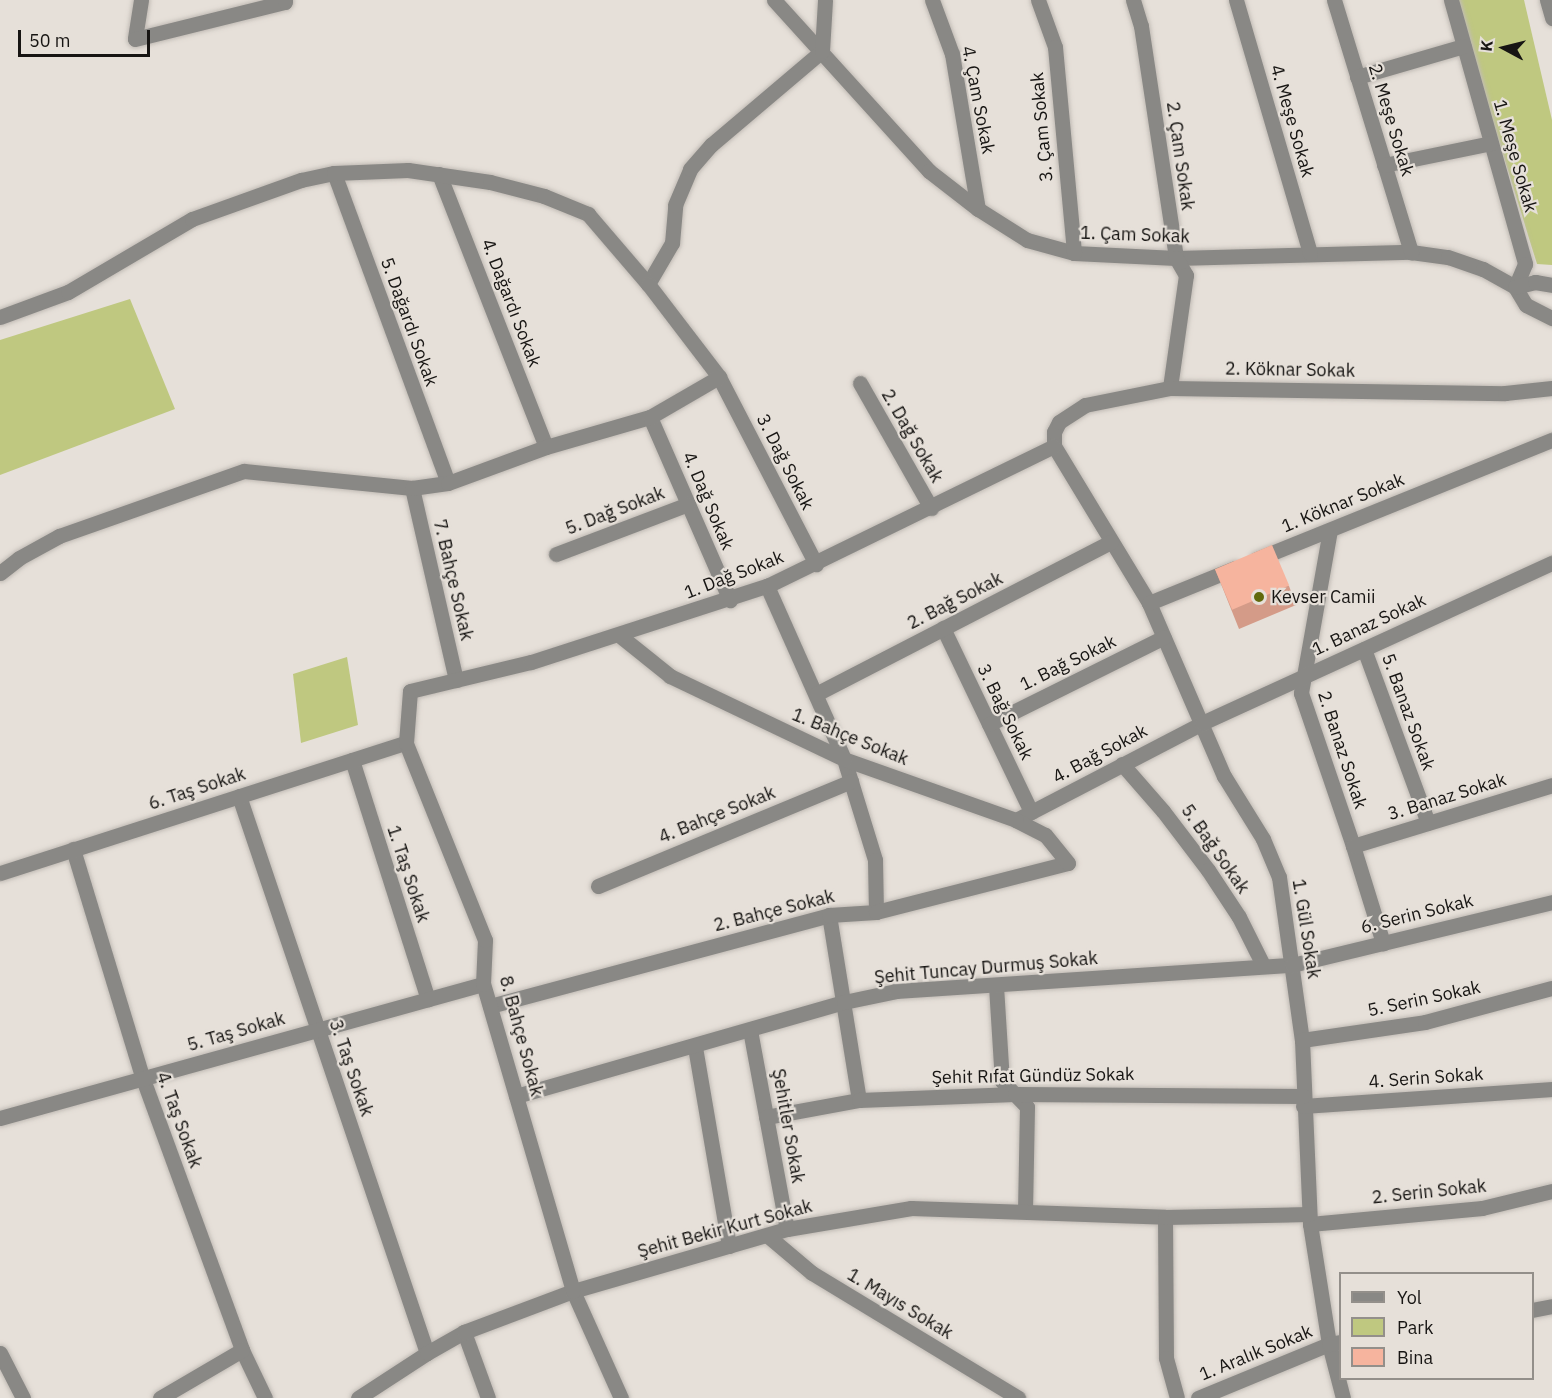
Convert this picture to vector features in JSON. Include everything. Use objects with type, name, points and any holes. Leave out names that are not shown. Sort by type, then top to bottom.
[{"type":"street","points":[[141,0],[135,39],[285,1]]},
{"type":"street","name":"1. Çam Sokak","points":[[774,0],[929,171],[978,209],[1027,240],[1074,253],[1176,258],[1411,252],[1448,257],[1474,266],[1515,287]]},
{"type":"street","points":[[648,284],[672,243],[675,205],[690,169],[711,144],[822,51],[825,0]]},
{"type":"street","name":"4. Çam Sokak","points":[[932,0],[952,54],[978,209]]},
{"type":"street","name":"3. Çam Sokak","points":[[1038,0],[1054,47],[1074,253]]},
{"type":"street","name":"2. Çam Sokak","points":[[1133,0],[1141,26],[1176,258],[1186,275],[1170,388]]},
{"type":"street","name":"4. Meşe Sokak","points":[[1236,0],[1310,253]]},
{"type":"street","name":"2. Meşe Sokak","points":[[1334,0],[1411,252]]},
{"type":"street","name":"1. Meşe Sokak","points":[[1451,0],[1525,264],[1515,287]]},
{"type":"street","points":[[1547,0],[1552,18]]},
{"type":"street","points":[[1357,77],[1464,46]]},
{"type":"street","points":[[1384,165],[1491,143]]},
{"type":"street","name":"3. Dağ Sokak","points":[[0,317],[68,292],[192,219],[301,180],[334,173],[378,170],[439,174],[490,182],[544,196],[588,214],[648,284],[719,377],[816,564]]},
{"type":"street","name":"5. Dağardı Sokak","points":[[334,173],[448,483]]},
{"type":"street","name":"4. Dağardı Sokak","points":[[439,174],[546,447]]},
{"type":"street","points":[[1552,285],[1535,282],[1515,287],[1526,305],[1552,318]]},
{"type":"street","points":[[0,573],[19,558],[59,536],[244,471],[412,488],[448,483],[546,447],[650,417],[719,377]]},
{"type":"street","name":"2. Dağ Sokak","points":[[860,383],[931,508]]},
{"type":"street","name":"2. Köknar Sokak","points":[[1054,446],[1054,432],[1059,422],[1085,405],[1170,388],[1505,393],[1552,388]]},
{"type":"street","name":"4. Dağ Sokak","points":[[650,417],[730,600]]},
{"type":"street","name":"1. Köknar Sokak","points":[[1149,603],[1552,440]]},
{"type":"street","name":"1. Dağ Sokak","points":[[410,691],[531,662],[619,636],[767,586],[1054,446]]},
{"type":"street","name":"1. Gül Sokak","points":[[1054,446],[1149,603],[1224,776],[1263,839],[1279,878],[1302,1040],[1309,1219],[1339,1370]]},
{"type":"street","name":"7. Bahçe Sokak","points":[[412,488],[456,680]]},
{"type":"street","name":"5. Dağ Sokak","points":[[556,554],[688,504]]},
{"type":"street","name":"2. Banaz Sokak","points":[[1330,530],[1301,693],[1383,943]]},
{"type":"street","name":"2. Bağ Sokak","points":[[816,694],[1111,542]]},
{"type":"street","name":"1. Banaz Sokak","points":[[1202,723],[1552,563]]},
{"type":"street","points":[[767,586],[844,759],[875,860],[876,912]]},
{"type":"street","name":"3. Bağ Sokak","points":[[943,628],[1031,812]]},
{"type":"street","name":"1. Bahçe Sokak","points":[[619,636],[670,676],[844,759],[1016,820],[1045,835],[1068,863]]},
{"type":"street","name":"1. Bağ Sokak","points":[[989,724],[1164,637]]},
{"type":"street","name":"5. Banaz Sokak","points":[[1364,649],[1428,823]]},
{"type":"street","name":"8. Bahçe Sokak","points":[[410,691],[406,743],[485,940],[483,984],[573,1291],[621,1398]]},
{"type":"street","name":"4. Bağ Sokak","points":[[1016,820],[1202,723]]},
{"type":"street","name":"6. Taş Sokak","points":[[0,873],[406,743]]},
{"type":"street","name":"1. Taş Sokak","points":[[352,760],[428,999]]},
{"type":"street","name":"5. Bağ Sokak","points":[[1122,764],[1164,811],[1208,870],[1239,917],[1263,965]]},
{"type":"street","name":"4. Bahçe Sokak","points":[[597,886],[850,781]]},
{"type":"street","name":"3. Banaz Sokak","points":[[1353,846],[1552,785]]},
{"type":"street","name":"3. Taş Sokak","points":[[239,796],[427,1353]]},
{"type":"street","name":"4. Taş Sokak","points":[[73,849],[143,1079],[242,1350],[265,1398]]},
{"type":"street","name":"2. Bahçe Sokak","points":[[490,1006],[829,915],[876,912],[1068,863]]},
{"type":"street","name":"6. Serin Sokak","points":[[1292,965],[1552,902]]},
{"type":"street","points":[[829,915],[859,1100]]},
{"type":"street","name":"Şehit Tuncay Durmuş Sokak","points":[[516,1096],[695,1047],[843,1002],[896,991],[996,986],[1263,965],[1292,965]]},
{"type":"street","name":"5. Taş Sokak","points":[[0,1118],[483,984]]},
{"type":"street","points":[[996,986],[1002,1081],[1028,1107],[1025,1210]]},
{"type":"street","name":"5. Serin Sokak","points":[[1302,1040],[1425,1022],[1552,988]]},
{"type":"street","name":"Şehitler Sokak","points":[[750,1030],[787,1230]]},
{"type":"street","points":[[695,1047],[729,1246]]},
{"type":"street","name":"4. Serin Sokak","points":[[1303,1101],[1552,1089]]},
{"type":"street","name":"Şehit Rıfat Gündüz Sokak","points":[[766,1117],[859,1100],[1015,1094],[1303,1101]]},
{"type":"street","name":"2. Serin Sokak","points":[[1309,1219],[1482,1208],[1552,1191]]},
{"type":"street","name":"Şehit Bekir Kurt Sokak","points":[[358,1398],[464,1332],[573,1291],[787,1230],[911,1208],[1025,1210],[1165,1217],[1309,1219]]},
{"type":"street","points":[[1165,1217],[1166,1358],[1177,1398]]},
{"type":"street","name":"1. Mayıs Sokak","points":[[768,1236],[812,1273],[1018,1398]]},
{"type":"street","points":[[1534,1310],[1552,1306]]},
{"type":"street","points":[[464,1332],[488,1398]]},
{"type":"street","name":"1. Aralık Sokak","points":[[1198,1398],[1335,1343]]},
{"type":"street","points":[[160,1398],[242,1350]]},
{"type":"street","points":[[0,1353],[23,1398]]},
{"type":"street","name":"1. Gül Sokak","points":[[1340,1380],[1343,1398]]},
{"type":"green space","points":[[1455,0],[1524,0],[1552,120],[1552,265],[1537,264]]},
{"type":"green space","points":[[130,299],[175,409],[0,475],[0,340]]},
{"type":"green space","points":[[347,657],[358,725],[301,743],[293,674]]},
{"type":"building","points":[[1272,545],[1289,586],[1232,610],[1215,569]]},
{"type":"place","name":"Kevser Camii","points":[[1259,597]]}]
